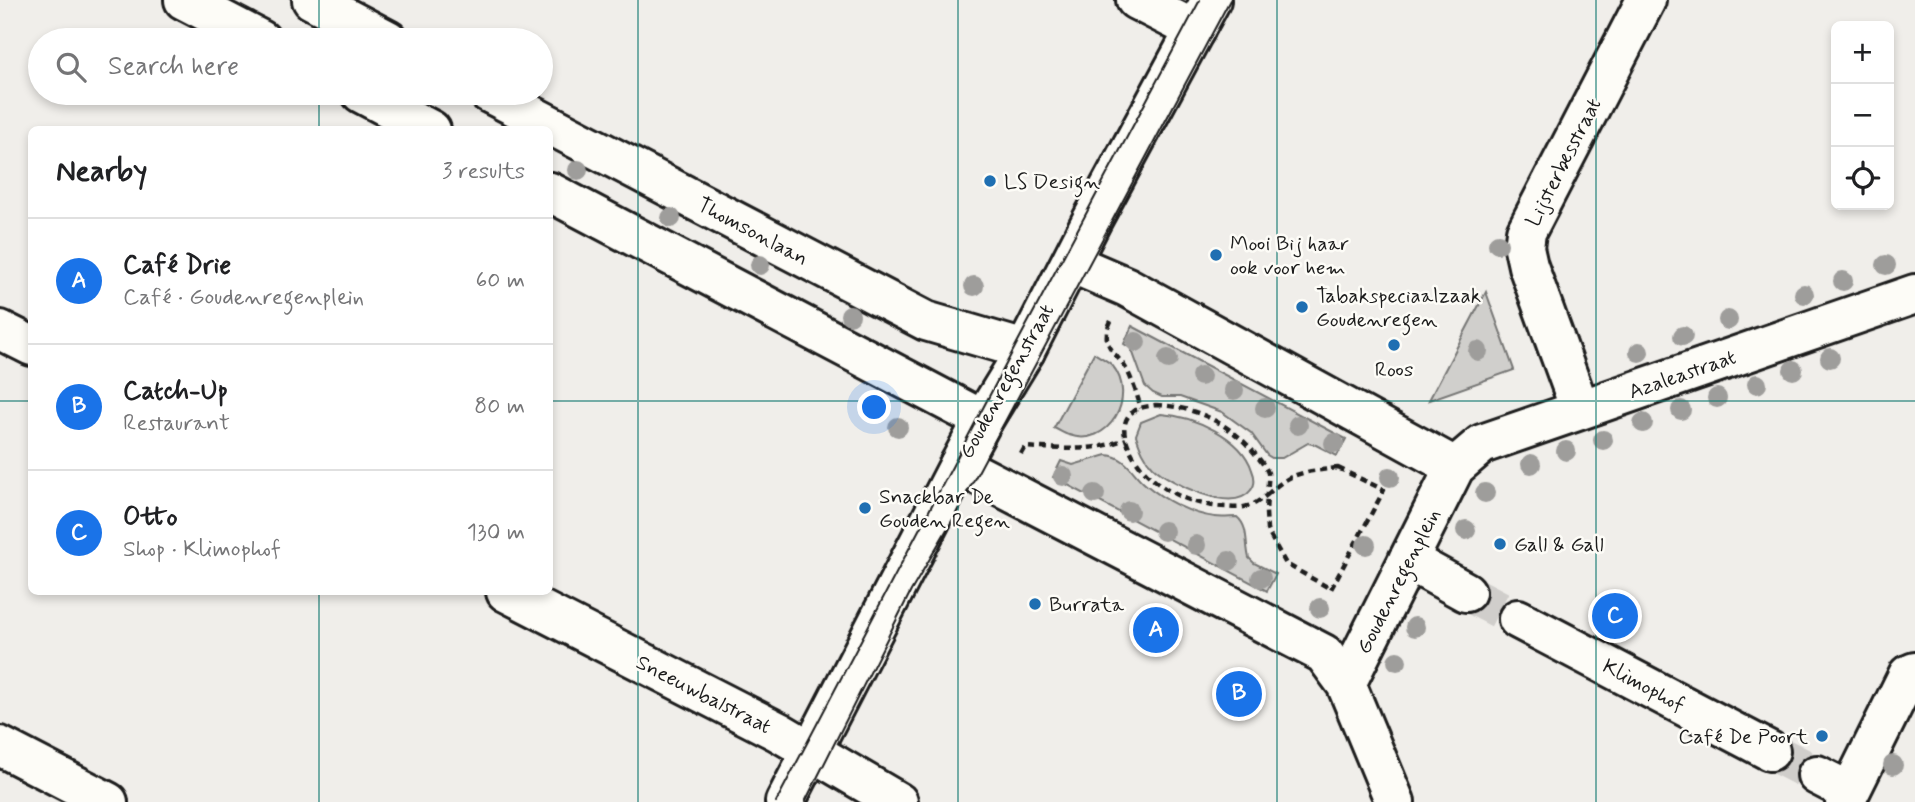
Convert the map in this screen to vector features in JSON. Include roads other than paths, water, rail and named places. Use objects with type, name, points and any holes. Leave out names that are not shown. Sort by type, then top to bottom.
[{"type":"street","points":[[184,0],[238,28]]},
{"type":"street","points":[[312,0],[365,28]]},
{"type":"street","points":[[1136,0],[1203,15]]},
{"type":"street","name":"Lijsterbesstraat","points":[[1580,409],[1528,266],[1524,248],[1526,232],[1647,0]]},
{"type":"street","name":"Goudenregenstraat","points":[[785,802],[959,465],[1025,351],[1203,15]]},
{"type":"street","points":[[384,105],[423,126]]},
{"type":"street","name":"Thomsonlaan","points":[[512,105],[552,126]]},
{"type":"street","name":"Thomsonlaan","points":[[553,126],[926,321],[1025,351]]},
{"type":"street","points":[[553,194],[984,420]]},
{"type":"street","points":[[1070,263],[1127,287],[1455,467]]},
{"type":"street","name":"Azaleastraat","points":[[1455,467],[1482,444],[1915,294]]},
{"type":"street","points":[[0,330],[28,344]]},
{"type":"street","name":"Goudenregenplein","points":[[959,465],[1324,654],[1346,684],[1455,467]]},
{"type":"street","points":[[1408,560],[1466,592]]},
{"type":"street","name":"Sneeuwbalstraat","points":[[512,595],[779,732],[898,802]]},
{"type":"street","name":"Klimophof","points":[[1518,620],[1770,751]]},
{"type":"street","points":[[1837,790],[1908,675],[1915,673]]},
{"type":"street","points":[[1346,684],[1395,802]]},
{"type":"street","points":[[0,746],[108,802]]},
{"type":"tunnel","points":[[1466,592],[1518,619]]},
{"type":"tunnel","points":[[1770,751],[1817,775]]},
{"type":"tram line","points":[[776,802],[1200,0]]},
{"type":"tram line","points":[[805,802],[911,591],[953,519],[1230,0]]},
{"type":"place","name":"LS Design","points":[[990,181]]},
{"type":"place","name":"Mooi Bij haar ook voor hem","points":[[1216,255]]},
{"type":"place","name":"Tabakspeciaalzaak Goudenregen","points":[[1302,307]]},
{"type":"place","name":"Roos","points":[[1394,345]]},
{"type":"place","name":"Snackbar De Gouden Regen","points":[[865,508]]},
{"type":"place","name":"Gall & Gall","points":[[1500,544]]},
{"type":"place","name":"Burrata","points":[[1035,604]]},
{"type":"place","name":"Otto","points":[[1615,616]]},
{"type":"place","name":"Café Drie","points":[[1156,630]]},
{"type":"place","name":"Catch-Up","points":[[1239,694]]},
{"type":"place","name":"Café De Poort","points":[[1822,736]]}]
